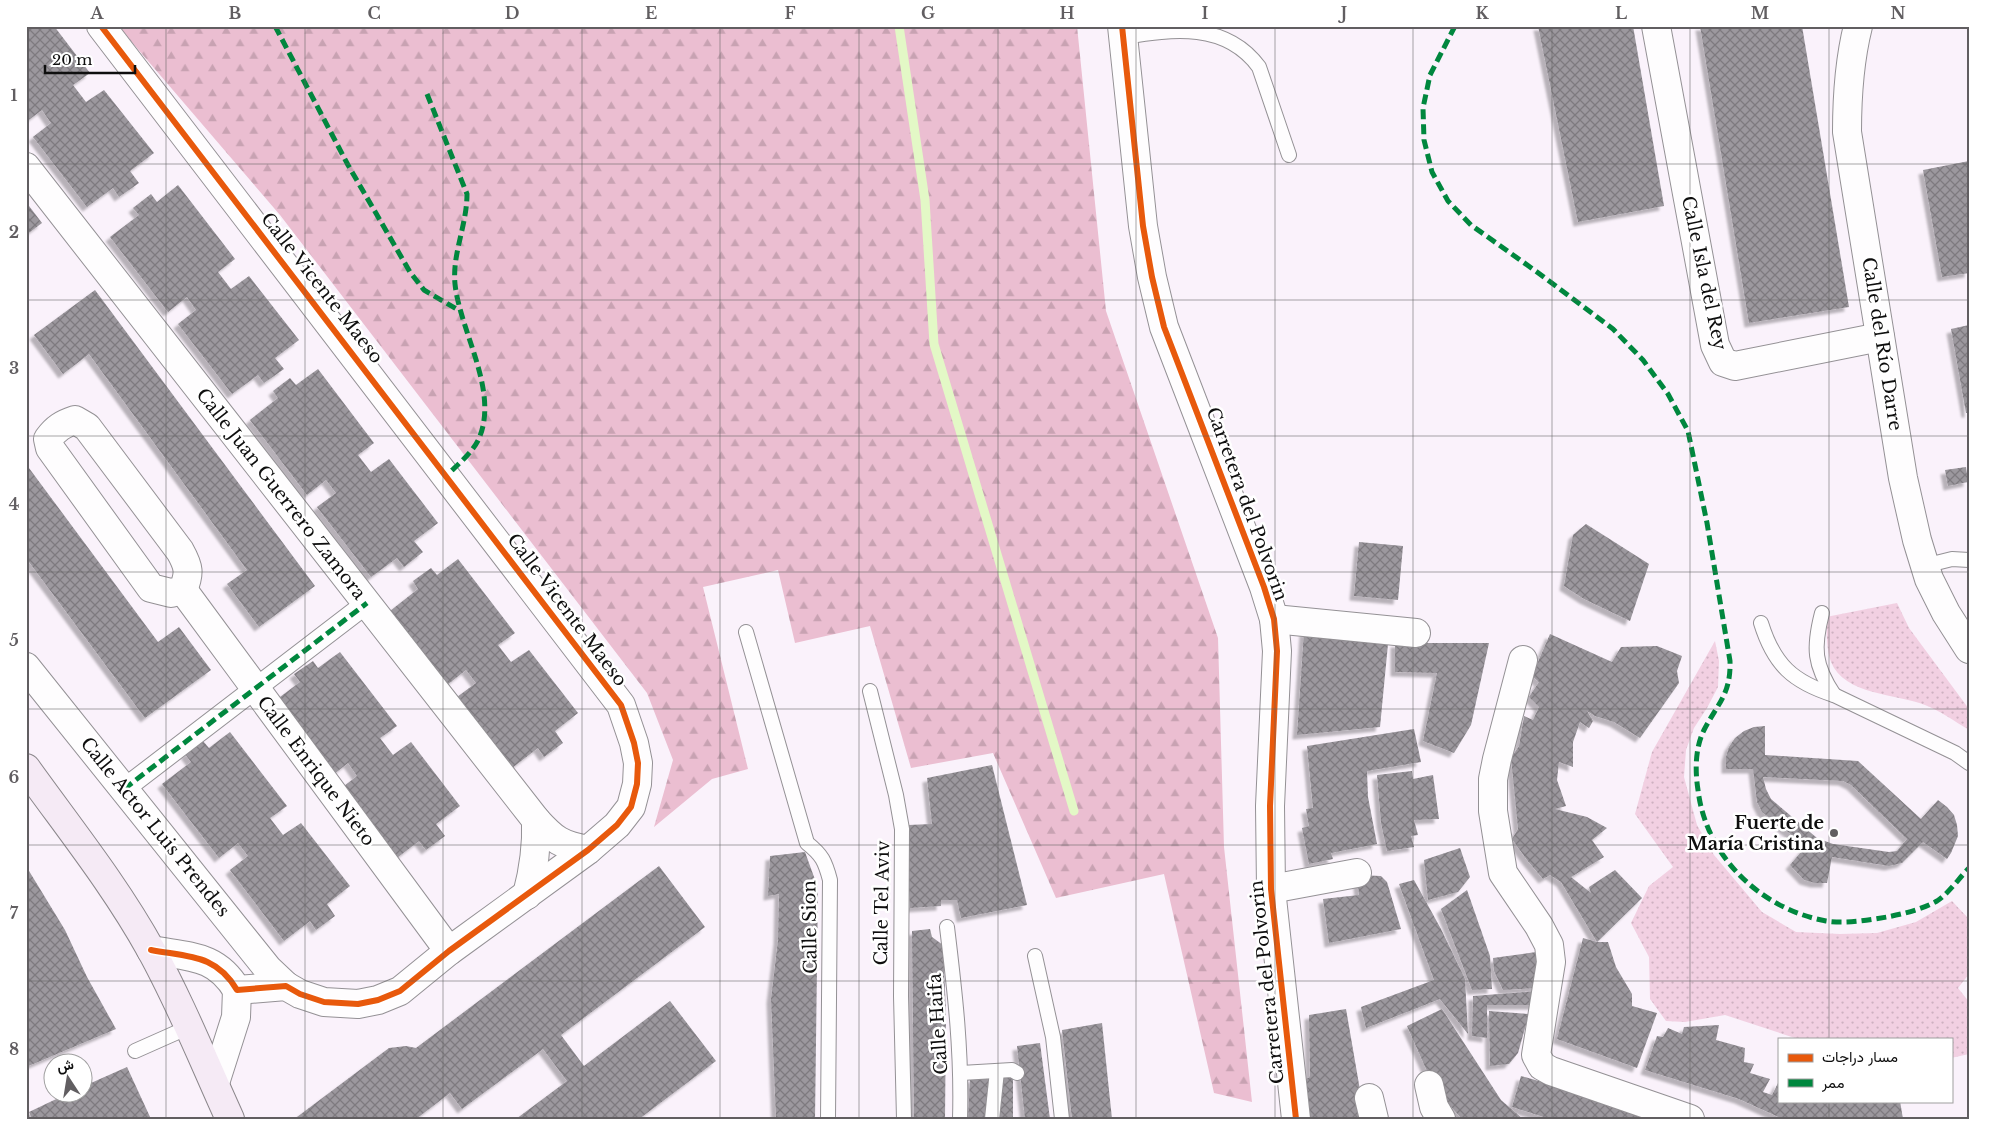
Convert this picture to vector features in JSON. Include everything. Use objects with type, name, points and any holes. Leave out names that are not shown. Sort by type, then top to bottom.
[{"type":"main road","points":[[26,768],[109,882],[151,950],[184,1016],[230,1119]]},
{"type":"street","name":"Calle Vicente Maeso","points":[[101,26],[621,705],[634,743],[638,763],[637,784],[630,807],[617,825],[588,850],[449,951],[400,991],[378,1000],[358,1004],[324,1002],[300,994],[286,986]]},
{"type":"street","name":"Calle Isla del Rey","points":[[1656,26],[1715,345],[1723,362],[1735,366],[1880,337]]},
{"type":"street","name":"Calle del Río Darre","points":[[1858,26],[1851,55],[1847,92],[1848,132],[1903,478],[1924,566],[1946,613],[1969,649]]},
{"type":"street","name":"Carretera del Polvorin","points":[[1123,32],[1143,226],[1152,277],[1164,327],[1264,587],[1274,619],[1277,651],[1270,806],[1271,888],[1296,1119]]},
{"type":"street","name":"Calle Juan Guerrero Zamora","points":[[26,167],[536,820],[550,835],[567,846],[588,850]]},
{"type":"street","points":[[75,420],[87,427],[180,551],[186,564],[188,577],[183,590],[171,594],[151,588],[50,448],[48,439],[55,429],[75,420]]},
{"type":"street","name":"Calle Enrique Nieto","points":[[183,590],[449,951]]},
{"type":"street","points":[[124,789],[367,603]]},
{"type":"street","points":[[1274,619],[1416,633]]},
{"type":"street","points":[[1523,660],[1494,772],[1493,811],[1503,873],[1539,926],[1549,945],[1551,962],[1536,1054],[1542,1066],[1551,1071],[1690,1119]]},
{"type":"street","name":"Calle Actor Luis Prendes","points":[[26,667],[268,968],[286,986]]},
{"type":"street","points":[[527,895],[534,870],[537,845],[536,820]]},
{"type":"street","points":[[1271,888],[1357,873]]},
{"type":"street","points":[[151,950],[208,961],[220,968],[230,978],[237,990],[236,1017],[215,1083]]},
{"type":"street","points":[[237,990],[286,986]]},
{"type":"street","points":[[1429,1084],[1434,1107],[1441,1119]]},
{"type":"lane","points":[[1123,32],[1182,30],[1211,33],[1238,46],[1250,55],[1259,67],[1289,156]]},
{"type":"lane","points":[[1924,566],[1952,559],[1969,560]]},
{"type":"lane","points":[[1822,613],[1816,634],[1816,656],[1822,678],[1834,696]]},
{"type":"lane","points":[[1761,623],[1767,644],[1779,662],[1794,678],[1813,689],[1834,696],[1955,753],[1969,763]]},
{"type":"lane","name":"Calle Sion","points":[[746,632],[806,843],[819,853],[826,863],[830,880],[828,1119]]},
{"type":"lane","name":"Calle Tel Aviv","points":[[870,691],[896,795],[902,829],[900,979],[904,1119]]},
{"type":"lane","name":"Calle Haifa","points":[[947,927],[958,1014],[961,1073],[960,1119]]},
{"type":"lane","points":[[1035,956],[1054,1037],[1062,1119]]},
{"type":"lane","points":[[135,1051],[184,1016]]},
{"type":"lane","points":[[961,1073],[1012,1070],[1017,1073]]},
{"type":"lane","points":[[992,1119],[997,1071]]},
{"type":"shaded area","points":[[1897,603],[1909,628],[1969,709],[1969,730],[1925,705],[1859,687],[1847,681],[1838,673],[1831,662],[1827,646],[1826,617]]},
{"type":"shaded area","points":[[1715,641],[1719,661],[1718,687],[1694,728],[1686,750],[1684,777],[1697,825],[1714,855],[1762,912],[1796,932],[1877,933],[1916,922],[1952,901],[1969,919],[1969,974],[1958,988],[1969,1002],[1969,1054],[1952,1058],[1952,1038],[1795,1038],[1725,1015],[1685,1022],[1666,1021],[1650,999],[1649,957],[1631,923],[1649,886],[1673,867],[1635,814],[1652,752]]},
{"type":"green space","points":[[118,26],[1077,26],[1106,311],[1218,638],[1224,847],[1252,1102],[1214,1093],[1164,874],[1056,898],[993,753],[911,768],[870,626],[795,643],[778,570],[703,587],[748,769],[712,779],[654,827],[673,760],[647,693],[280,215]]},
{"type":"building","points":[[26,26],[54,26],[90,73],[73,85],[86,102],[104,90],[154,153],[130,171],[139,183],[119,197],[113,188],[87,207],[33,137],[51,123],[42,110],[26,122]]},
{"type":"building","points":[[1538,26],[1633,26],[1664,206],[1578,222]]},
{"type":"building","points":[[1700,26],[1802,26],[1849,307],[1749,323]]},
{"type":"building","points":[[1969,161],[1969,273],[1942,277],[1923,170]]},
{"type":"building","points":[[178,185],[235,259],[218,272],[231,289],[249,276],[299,340],[275,358],[284,369],[264,383],[258,375],[232,394],[178,324],[196,310],[187,297],[168,312],[110,237],[139,215],[133,208],[151,194],[157,202]]},
{"type":"building","points":[[26,202],[42,223],[26,235]]},
{"type":"building","points":[[95,290],[315,586],[259,627],[227,584],[247,570],[89,354],[63,374],[34,335]]},
{"type":"building","points":[[1969,325],[1969,413],[1966,413],[1951,329]]},
{"type":"building","points":[[318,369],[374,443],[358,455],[371,472],[389,459],[438,523],[414,541],[423,552],[404,567],[397,558],[371,577],[317,507],[336,493],[326,480],[307,495],[250,420],[278,398],[273,391],[290,378],[296,385]]},
{"type":"building","points":[[26,464],[158,642],[179,627],[211,670],[145,718],[26,558]]},
{"type":"building","points":[[1966,467],[1968,482],[1948,486],[1945,470]]},
{"type":"building","points":[[1586,524],[1649,564],[1630,621],[1584,599],[1564,586],[1573,535]]},
{"type":"building","points":[[1359,542],[1403,546],[1398,600],[1354,596]]},
{"type":"building","points":[[458,559],[515,633],[498,645],[511,662],[529,650],[578,713],[555,731],[563,743],[544,757],[538,748],[512,768],[457,697],[476,683],[466,670],[447,685],[390,611],[418,589],[413,581],[431,568],[437,575]]},
{"type":"building","points":[[1304,631],[1388,644],[1380,727],[1297,735]]},
{"type":"building","points":[[1550,634],[1612,662],[1621,647],[1657,646],[1682,656],[1677,671],[1679,683],[1640,738],[1614,722],[1595,716],[1587,711],[1593,721],[1589,728],[1580,722],[1573,742],[1573,767],[1559,762],[1557,780],[1566,806],[1555,809],[1587,817],[1607,828],[1592,840],[1604,857],[1571,877],[1591,893],[1589,887],[1615,870],[1642,898],[1597,942],[1561,882],[1550,875],[1543,879],[1512,839],[1518,829],[1511,758],[1519,746],[1524,716],[1533,720],[1539,707],[1529,697],[1539,682],[1532,676]]},
{"type":"building","points":[[1395,643],[1489,643],[1471,725],[1454,753],[1423,741],[1437,673],[1395,672]]},
{"type":"building","points":[[340,652],[397,726],[380,738],[393,755],[411,742],[460,806],[436,824],[445,836],[426,850],[419,841],[393,861],[339,790],[357,776],[348,763],[329,778],[272,703],[300,682],[294,674],[313,661],[318,668]]},
{"type":"building","name":"Fuerte de María Cristina","points":[[1765,726],[1765,755],[1858,761],[1921,819],[1938,800],[1954,815],[1957,825],[1958,836],[1951,853],[1947,859],[1923,842],[1902,863],[1889,866],[1832,857],[1827,883],[1815,883],[1804,880],[1790,865],[1806,846],[1762,812],[1757,802],[1753,769],[1726,769],[1726,757],[1729,747],[1735,738],[1744,731],[1754,727]],"holes":[[[1763,777],[1843,781],[1851,785],[1907,839],[1897,851],[1889,852],[1833,844],[1817,838],[1771,799]]]},
{"type":"building","points":[[1414,729],[1421,762],[1367,771],[1368,797],[1377,844],[1331,853],[1333,859],[1309,864],[1302,828],[1309,826],[1306,809],[1313,808],[1307,746]]},
{"type":"building","points":[[230,732],[287,806],[270,818],[283,835],[301,823],[350,886],[327,904],[335,916],[316,930],[310,921],[284,941],[230,870],[248,856],[238,843],[219,858],[162,784],[191,762],[185,754],[203,741],[209,748]]},
{"type":"building","points":[[992,765],[1027,905],[961,918],[957,900],[941,900],[941,906],[910,908],[907,858],[908,825],[932,824],[927,778]]},
{"type":"building","points":[[1412,771],[1413,779],[1433,775],[1439,819],[1414,820],[1418,835],[1411,836],[1414,847],[1387,851],[1381,823],[1377,775]]},
{"type":"building","points":[[1460,848],[1470,877],[1458,892],[1428,900],[1424,860]]},
{"type":"building","points":[[805,852],[818,888],[815,1119],[776,1119],[771,999],[778,940],[779,894],[768,896],[770,856]]},
{"type":"building","points":[[26,866],[65,930],[87,977],[116,1029],[62,1052],[42,1052],[42,1060],[26,1067]]},
{"type":"building","points":[[659,866],[705,927],[561,1035],[584,1066],[670,1001],[716,1061],[639,1119],[516,1119],[567,1081],[543,1049],[462,1109],[450,1093],[416,1119],[299,1119],[297,1117],[389,1048],[406,1046],[416,1048]]},
{"type":"building","points":[[1357,875],[1381,876],[1387,882],[1401,929],[1329,943],[1323,899],[1359,895]]},
{"type":"building","points":[[1414,880],[1441,929],[1465,979],[1468,1034],[1440,999],[1366,1028],[1361,1007],[1434,980],[1399,884]]},
{"type":"building","points":[[1467,890],[1490,956],[1492,989],[1472,990],[1441,909]]},
{"type":"building","points":[[930,929],[932,937],[943,945],[946,1013],[945,1119],[914,1119],[912,931]]},
{"type":"building","points":[[1583,938],[1597,942],[1608,942],[1616,967],[1632,994],[1632,1006],[1657,1013],[1637,1068],[1557,1039]]},
{"type":"building","points":[[1536,952],[1538,988],[1503,990],[1494,971],[1493,958]]},
{"type":"building","points":[[1538,991],[1535,1005],[1487,1005],[1487,1038],[1472,1036],[1473,996]]},
{"type":"building","points":[[1346,1009],[1365,1119],[1306,1119],[1299,1082],[1310,1077],[1309,1015]]},
{"type":"building","points":[[1442,1009],[1501,1100],[1523,1119],[1462,1119],[1435,1089],[1407,1026]]},
{"type":"building","points":[[1489,1011],[1529,1014],[1518,1053],[1509,1064],[1490,1066]]},
{"type":"building","points":[[1102,1023],[1112,1119],[1072,1119],[1062,1030]]},
{"type":"building","points":[[1719,1025],[1716,1040],[1745,1048],[1744,1062],[1754,1064],[1750,1073],[1770,1079],[1763,1092],[1772,1095],[1778,1083],[1778,1102],[1900,1102],[1903,1119],[1783,1119],[1739,1099],[1645,1070],[1657,1036],[1663,1037],[1668,1028],[1682,1034],[1684,1027]]},
{"type":"building","points":[[1040,1043],[1050,1119],[1025,1119],[1017,1046]]},
{"type":"building","points":[[127,1067],[151,1119],[32,1119],[29,1112],[50,1102],[92,1102],[92,1083]]},
{"type":"building","points":[[1000,1073],[1013,1074],[1013,1119],[997,1119]]},
{"type":"building","points":[[1521,1076],[1601,1099],[1659,1119],[1550,1119],[1512,1107]]},
{"type":"building","points":[[991,1077],[987,1119],[968,1119],[970,1078]]},
{"type":"waterway","points":[[899,26],[925,200],[934,344],[1074,811]]},
{"type":"marked path","points":[[275,26],[348,165],[410,272],[424,290],[460,311]]},
{"type":"marked path","points":[[1455,26],[1430,75],[1423,108],[1424,140],[1432,172],[1448,201],[1471,225],[1613,329],[1643,360],[1668,394],[1688,431],[1707,523],[1730,661],[1730,672],[1726,690],[1704,730],[1696,760],[1698,790],[1703,814],[1712,837],[1725,858],[1759,892],[1780,905],[1802,915],[1826,921],[1865,920],[1893,916],[1919,909],[1941,898],[1969,868]]},
{"type":"marked path","points":[[427,94],[467,194],[465,217],[457,251],[455,284],[458,302],[476,360],[484,399],[484,418],[480,436],[465,458],[446,476]]},
{"type":"marked path","points":[[124,789],[367,603]]},
{"type":"cycle path","points":[[101,26],[621,705],[634,743],[638,763],[637,784],[631,807],[617,825],[588,850],[449,951],[400,991],[378,1000],[358,1004],[324,1002],[300,994],[286,986],[237,990],[229,978],[210,963],[189,956],[151,950]]},
{"type":"cycle path","points":[[1122,26],[1143,226],[1152,277],[1164,327],[1264,587],[1274,619],[1277,651],[1270,806],[1271,889],[1296,1119]]},
{"type":"place","name":"Fuerte de María Cristina","points":[[1834,833]]}]
